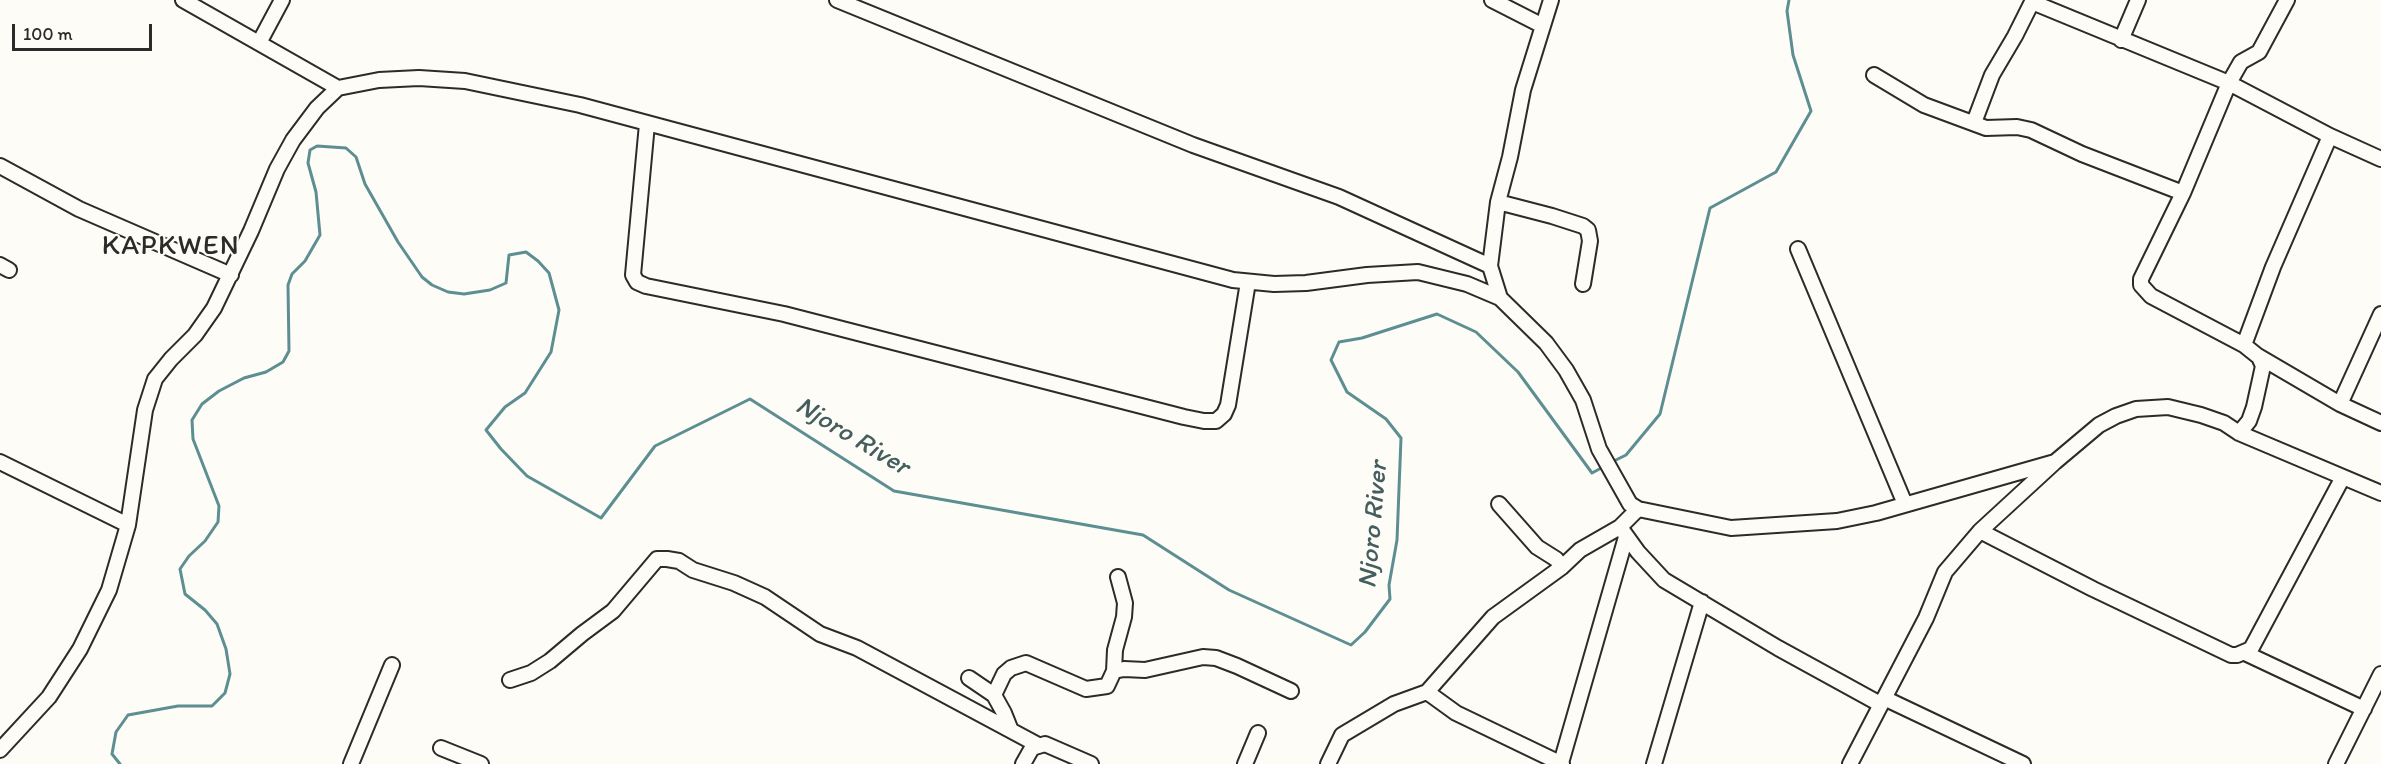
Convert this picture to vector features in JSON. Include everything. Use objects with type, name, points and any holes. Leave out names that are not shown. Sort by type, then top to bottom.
[{"type":"street","points":[[183,0],[338,88]]},
{"type":"street","points":[[259,43],[282,0]]},
{"type":"street","points":[[837,0],[863,5],[1192,145],[1339,197],[1490,266]]},
{"type":"street","points":[[1492,0],[1543,26]]},
{"type":"street","points":[[1500,298],[1490,266],[1498,202],[1510,157],[1523,90],[1551,0]]},
{"type":"street","points":[[2121,40],[2138,0]]},
{"type":"street","points":[[2240,433],[2249,421],[2261,381],[2263,363],[2244,345],[2151,296],[2141,285],[2140,279],[2183,193],[2229,83],[2241,62],[2259,51],[2287,0]]},
{"type":"street","points":[[1972,122],[1975,120],[1992,75],[2016,36],[2033,1],[2121,40],[2229,83],[2330,136],[2381,159]]},
{"type":"street","points":[[1874,75],[1924,105],[1986,128],[2017,127],[2031,130],[2082,154],[2183,193]]},
{"type":"street","points":[[0,750],[49,697],[80,649],[109,590],[128,525],[145,410],[155,379],[195,335],[214,308],[231,275],[277,169],[293,140],[317,108],[338,88],[379,80],[419,78],[465,81],[580,105],[1221,277],[1274,284],[1418,272],[1467,284],[1500,298],[1546,343],[1566,370],[1582,400],[1599,449],[1630,504],[1638,509],[1731,528],[1837,521],[2055,462]]},
{"type":"street","points":[[647,124],[633,275],[637,282],[646,286],[784,314],[1204,421],[1216,421],[1224,414],[1228,405],[1248,282]]},
{"type":"street","points":[[2244,345],[2273,267],[2330,136]]},
{"type":"street","points":[[0,166],[79,209],[231,275]]},
{"type":"street","points":[[1498,202],[1552,216],[1583,226],[1588,230],[1590,241],[1583,284]]},
{"type":"street","points":[[1798,249],[1905,504]]},
{"type":"street","points":[[2340,404],[2381,314]]},
{"type":"street","points":[[2256,355],[2340,404],[2381,423]]},
{"type":"street","points":[[1850,764],[1926,618],[1945,572],[1980,531],[2055,462],[2099,425],[2126,411],[2168,407],[2224,423],[2240,433],[2381,493]]},
{"type":"street","points":[[0,462],[128,525]]},
{"type":"street","points":[[2246,653],[2256,640],[2343,477]]},
{"type":"street","points":[[1499,504],[1537,547],[1556,559],[1562,567]]},
{"type":"street","points":[[1427,692],[1456,713],[1561,764],[1623,532],[1638,509]]},
{"type":"street","points":[[1980,531],[2093,589],[2231,655],[2246,653],[2364,709]]},
{"type":"street","points":[[1328,764],[1342,735],[1394,704],[1427,692],[1493,617],[1562,567],[1580,550],[1623,532]]},
{"type":"street","points":[[1623,532],[1664,580],[1778,648],[1882,701],[2023,764]]},
{"type":"street","points":[[510,680],[531,673],[550,661],[613,611],[657,559],[667,559],[679,561],[693,570],[734,583],[765,597],[820,634],[857,648],[1038,745]]},
{"type":"street","points":[[994,695],[1004,674],[1020,664],[1031,664],[1086,689],[1107,686],[1114,671],[1115,650],[1125,610],[1118,577]]},
{"type":"street","points":[[1654,764],[1702,602]]},
{"type":"street","points":[[1114,671],[1145,670],[1203,657],[1216,658],[1291,691]]},
{"type":"street","points":[[351,764],[392,664]]},
{"type":"street","points":[[2336,764],[2381,674]]},
{"type":"street","points":[[969,678],[994,695],[1010,728]]},
{"type":"street","points":[[1245,764],[1258,733]]},
{"type":"street","points":[[1023,764],[1032,748],[1045,744],[1091,764]]},
{"type":"street","points":[[441,748],[481,764]]},
{"type":"waterway","name":"Njoro River","points":[[1612,462],[1626,455],[1660,414],[1710,208],[1776,172],[1811,111],[1793,55],[1787,11],[1789,0]]},
{"type":"waterway","name":"Njoro River","points":[[120,764],[112,754],[116,732],[128,715],[178,706],[212,706],[225,693],[230,674],[226,649],[217,624],[205,610],[185,594],[180,569],[189,556],[205,541],[218,522],[219,506],[193,439],[192,420],[202,404],[219,391],[244,378],[266,372],[283,362],[289,351],[288,285],[292,274],[305,261],[320,235],[316,192],[308,163],[310,150],[317,146],[346,148],[356,157],[365,184],[398,242],[422,277],[432,285],[448,292],[464,294],[490,290],[506,283],[509,255],[526,252],[549,273],[559,310],[551,352],[525,393],[505,407],[486,430],[527,476],[601,518],[655,446],[750,399],[894,491],[1143,535],[1229,590],[1351,645],[1365,632],[1390,599],[1389,585],[1397,540],[1401,438],[1386,419],[1347,392],[1331,360],[1339,342],[1362,338],[1437,314],[1476,332],[1518,372],[1592,473],[1603,467]]},
{"type":"district","name":"KAPKWEN","points":[[171,247]]}]
